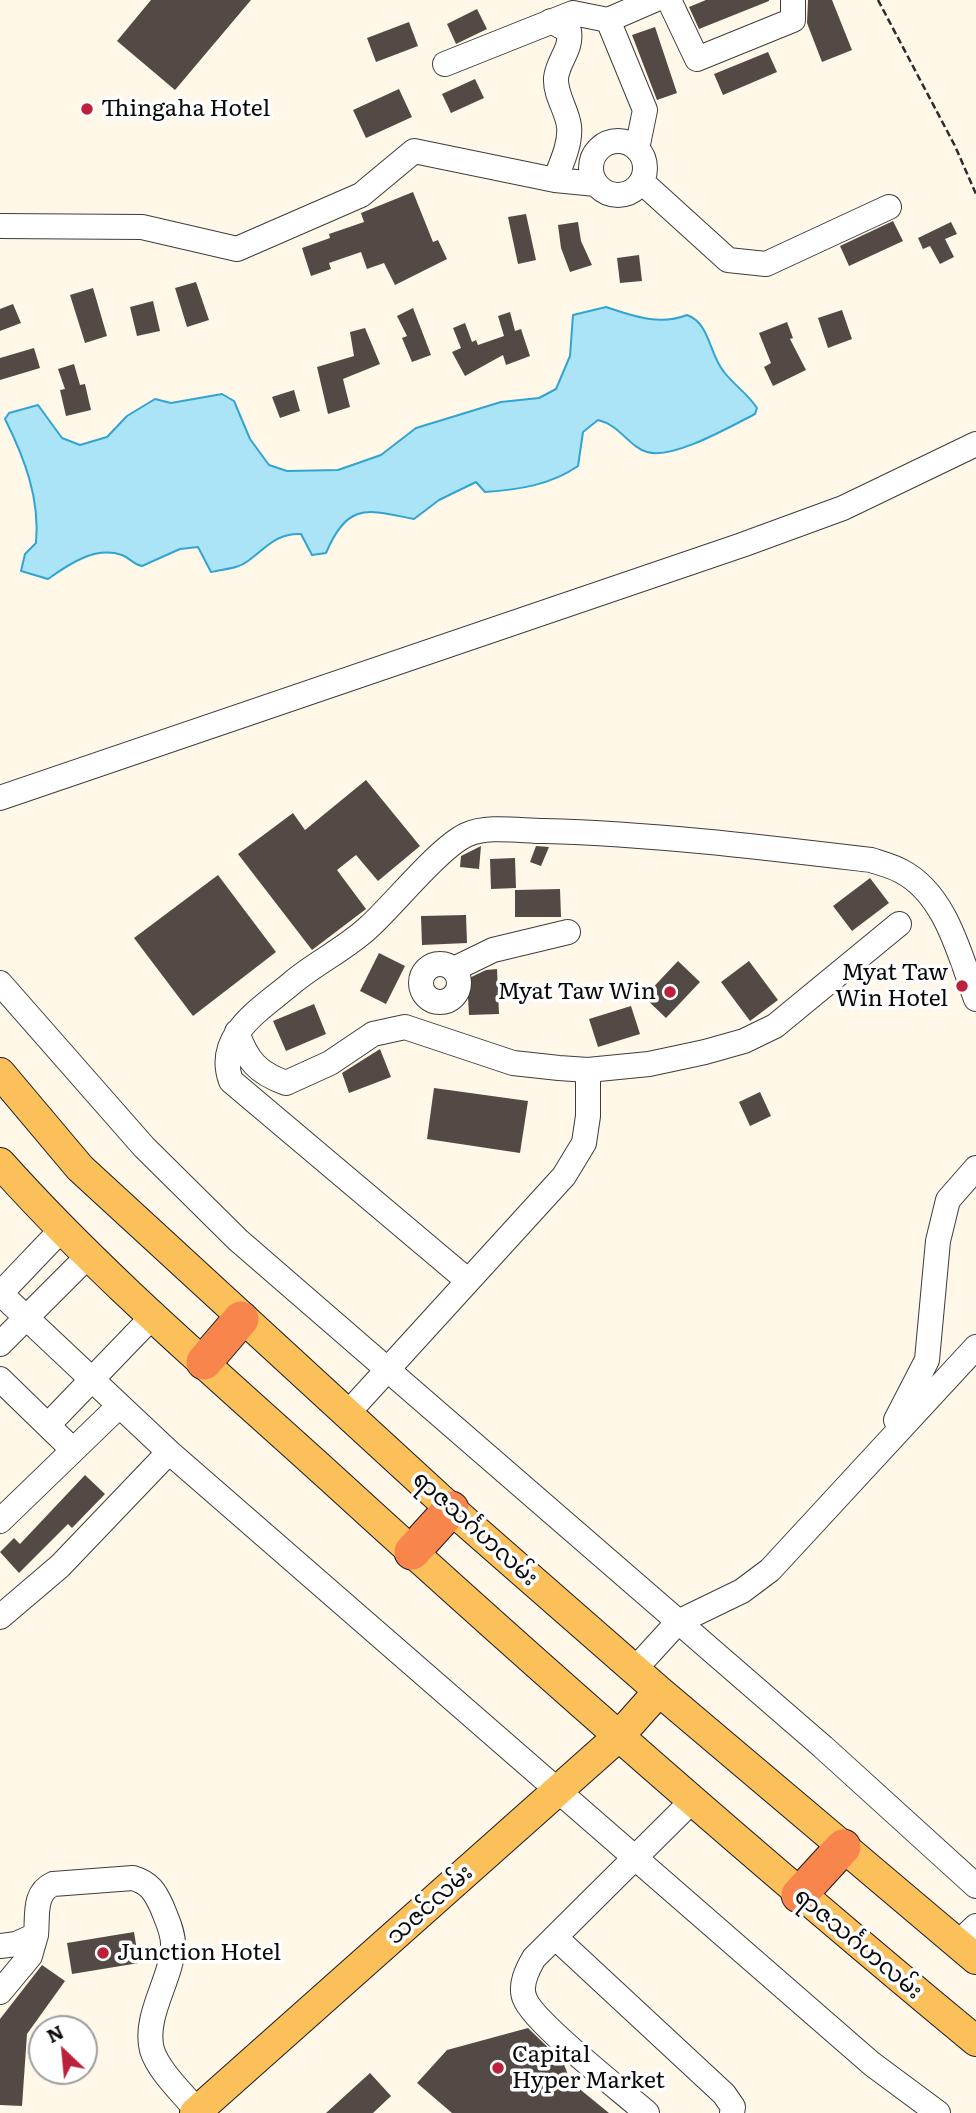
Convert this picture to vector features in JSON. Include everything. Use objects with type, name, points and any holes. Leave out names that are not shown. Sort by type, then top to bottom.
[{"type":"highway","points":[[204,1362],[241,1318]]},
{"type":"highway","points":[[412,1552],[451,1509]]},
{"type":"highway","points":[[799,1895],[842,1847]]},
{"type":"main road","name":"ရာဇသင်္ဂဟလမ်း","points":[[0,1073],[80,1168],[451,1509],[842,1847],[970,1943]]},
{"type":"main road","name":"ရာဇသင်္ဂဟလမ်း","points":[[0,1163],[88,1256],[412,1552],[799,1895],[976,2041]]},
{"type":"main road","name":"သဇင်လမ်း","points":[[196,2112],[619,1736],[659,1691]]},
{"type":"street","points":[[445,64],[573,13],[608,20],[654,0]]},
{"type":"street","points":[[669,0],[697,59],[793,20],[793,0]]},
{"type":"street","points":[[608,20],[645,110],[637,149]]},
{"type":"street","points":[[551,21],[569,31],[571,43],[556,77],[569,126],[566,149],[555,180]]},
{"type":"street","points":[[621,141],[637,149],[645,165],[642,182],[636,189],[619,196],[602,191],[596,184],[590,167],[597,151],[604,145],[621,141]]},
{"type":"street","points":[[0,226],[142,227],[237,249],[361,195],[414,151],[555,180],[596,184]]},
{"type":"street","points":[[642,182],[728,260],[766,264],[889,207]]},
{"type":"street","points":[[0,798],[741,545],[843,508],[976,444]]},
{"type":"street","points":[[467,1280],[231,1081],[227,1068],[228,1049],[237,1032],[297,979],[368,928],[447,849],[466,835],[495,830],[638,833],[871,860],[902,872],[932,897],[953,937],[976,999]]},
{"type":"street","points":[[237,1032],[245,1055],[262,1074],[286,1083],[330,1063],[373,1034],[405,1027],[513,1063],[587,1070],[649,1064],[744,1041],[775,1026],[899,924]]},
{"type":"street","points":[[421,1032],[433,1000],[443,1002],[456,993],[459,982],[454,969],[493,950],[568,932]]},
{"type":"street","points":[[0,983],[144,1147],[238,1240],[823,1747],[976,1886]]},
{"type":"street","points":[[347,1414],[564,1176],[584,1143],[588,1116],[587,1070]]},
{"type":"street","points":[[878,1451],[927,1360],[938,1241],[948,1200],[976,1150]]},
{"type":"street","points":[[948,1200],[976,1168]]},
{"type":"street","points":[[61,1230],[0,1293],[169,1452],[872,2064],[938,2113]]},
{"type":"street","points":[[0,1345],[88,1256]]},
{"type":"street","points":[[48,1425],[154,1315]]},
{"type":"street","points":[[635,1669],[678,1622],[742,1591],[770,1570],[976,1347]]},
{"type":"street","points":[[0,1379],[74,1450]]},
{"type":"street","points":[[2,1514],[74,1450],[118,1406]]},
{"type":"street","points":[[0,1617],[60,1566],[169,1452]]},
{"type":"street","points":[[647,2113],[545,2025],[524,1998],[527,1970],[555,1937],[692,1801]]},
{"type":"street","points":[[0,1992],[30,1956],[36,1935],[38,1898],[44,1888],[52,1884],[133,1878],[145,1882],[155,1892],[169,1925],[173,1944],[153,2022],[152,2048],[160,2066],[196,2112]]},
{"type":"street","points":[[0,1946],[16,1944],[36,1935]]},
{"type":"street","points":[[555,1937],[724,2094],[733,2107],[732,2113]]},
{"type":"path","points":[[878,0],[976,194]]},
{"type":"water","points":[[606,307],[656,320],[687,315],[695,319],[705,332],[719,365],[757,408],[755,414],[686,447],[658,453],[647,452],[635,446],[612,426],[598,420],[583,432],[578,466],[557,478],[521,488],[485,492],[476,482],[439,500],[414,519],[384,513],[361,513],[343,524],[326,553],[312,555],[301,534],[292,534],[272,542],[240,566],[211,572],[198,547],[180,549],[142,566],[122,555],[92,555],[74,562],[48,579],[21,571],[25,554],[36,543],[36,511],[25,464],[5,419],[9,413],[38,405],[62,438],[80,445],[107,437],[127,416],[155,399],[171,403],[222,394],[234,401],[250,439],[269,465],[287,471],[338,470],[381,455],[416,428],[501,402],[539,398],[556,389],[570,356],[573,315]]},
{"type":"building","points":[[151,0],[251,0],[175,90],[117,41]]},
{"type":"building","points":[[706,0],[769,1],[699,29],[689,7]]},
{"type":"building","points":[[808,0],[832,0],[852,50],[822,62],[807,23]]},
{"type":"building","points":[[477,9],[487,29],[456,44],[447,24]]},
{"type":"building","points":[[409,22],[418,46],[376,62],[367,38]]},
{"type":"building","points":[[655,27],[677,93],[657,100],[632,35]]},
{"type":"building","points":[[768,52],[777,72],[723,95],[714,74]]},
{"type":"building","points":[[475,79],[484,98],[451,113],[442,94]]},
{"type":"building","points":[[399,89],[412,117],[366,138],[353,110]]},
{"type":"building","points":[[413,192],[433,242],[438,240],[447,259],[395,285],[384,263],[367,269],[361,252],[329,263],[331,269],[311,276],[302,248],[330,238],[329,234],[364,222],[361,213]]},
{"type":"building","points":[[526,214],[536,260],[518,264],[508,217]]},
{"type":"building","points":[[893,221],[903,241],[849,266],[840,246]]},
{"type":"building","points":[[578,222],[581,241],[592,265],[570,272],[561,248],[558,225]]},
{"type":"building","points":[[951,222],[957,234],[945,239],[954,257],[940,264],[930,246],[923,249],[918,238]]},
{"type":"building","points":[[639,255],[642,281],[620,283],[617,258]]},
{"type":"building","points":[[196,282],[209,320],[187,327],[175,288]]},
{"type":"building","points":[[93,288],[107,336],[85,343],[70,295]]},
{"type":"building","points":[[153,301],[160,331],[137,336],[130,307]]},
{"type":"building","points":[[13,304],[21,323],[0,331],[0,309]]},
{"type":"building","points":[[413,308],[431,355],[412,362],[402,338],[407,336],[397,316]]},
{"type":"building","points":[[842,310],[852,339],[828,348],[818,318]]},
{"type":"building","points":[[510,312],[515,331],[521,329],[530,356],[506,365],[503,355],[465,376],[452,352],[461,348],[453,328],[465,323],[472,342],[476,340],[478,345],[504,336],[498,316]]},
{"type":"building","points":[[787,322],[793,338],[790,339],[806,370],[773,386],[764,367],[771,363],[759,333]]},
{"type":"building","points":[[365,328],[380,364],[343,379],[350,407],[328,414],[317,367],[354,356],[350,332]]},
{"type":"building","points":[[34,348],[40,368],[0,380],[0,358]]},
{"type":"building","points":[[74,364],[80,385],[85,384],[91,410],[66,416],[60,390],[65,389],[58,369]]},
{"type":"building","points":[[294,390],[300,411],[280,418],[272,397]]},
{"type":"building","points":[[366,780],[420,846],[378,881],[356,855],[337,870],[366,909],[312,950],[238,854],[293,813],[305,830]]},
{"type":"building","points":[[481,846],[479,869],[460,867],[461,856]]},
{"type":"building","points":[[536,846],[549,847],[541,866],[530,862]]},
{"type":"building","points":[[515,858],[516,888],[491,889],[490,859]]},
{"type":"building","points":[[218,875],[276,952],[193,1016],[134,938]]},
{"type":"building","points":[[870,878],[889,903],[852,931],[833,906]]},
{"type":"building","points":[[560,889],[561,917],[515,917],[515,890]]},
{"type":"building","points":[[466,915],[467,943],[422,945],[421,916]]},
{"type":"building","points":[[379,953],[405,966],[386,1004],[360,991]]},
{"type":"building","points":[[678,961],[700,982],[666,1018],[644,997]]},
{"type":"building","points":[[749,961],[778,1000],[750,1021],[721,982]]},
{"type":"building","points":[[497,969],[499,1014],[469,1015],[467,979],[486,970]]},
{"type":"building","points":[[314,1004],[326,1034],[286,1051],[273,1021]]},
{"type":"building","points":[[631,1006],[640,1034],[598,1047],[589,1019]]},
{"type":"building","points":[[380,1049],[391,1077],[349,1093],[342,1073]]},
{"type":"building","points":[[434,1088],[528,1101],[520,1153],[427,1139]]},
{"type":"building","points":[[760,1092],[771,1116],[750,1126],[739,1102]]},
{"type":"building","points":[[85,1475],[105,1494],[72,1528],[68,1524],[19,1573],[0,1552],[14,1538],[20,1544]]},
{"type":"building","name":"Junction Hotel","points":[[134,1932],[139,1963],[72,1974],[67,1943]]},
{"type":"building","points":[[42,1965],[65,1981],[41,2015],[28,2015],[22,2106],[0,2105],[0,2019]]},
{"type":"building","name":"Capital Hyper Market","points":[[528,2028],[563,2062],[571,2082],[609,2113],[452,2113],[417,2083],[447,2050]]},
{"type":"building","points":[[370,2073],[391,2096],[373,2113],[326,2113]]},
{"type":"place","name":"Thingaha Hotel","points":[[87,109]]},
{"type":"place","name":"Myat Taw Win Hotel","points":[[962,986]]},
{"type":"place","name":"Myat Taw Win","points":[[670,992]]},
{"type":"place","name":"Junction Hotel","points":[[103,1953]]},
{"type":"place","name":"Capital Hyper Market","points":[[498,2068]]}]
